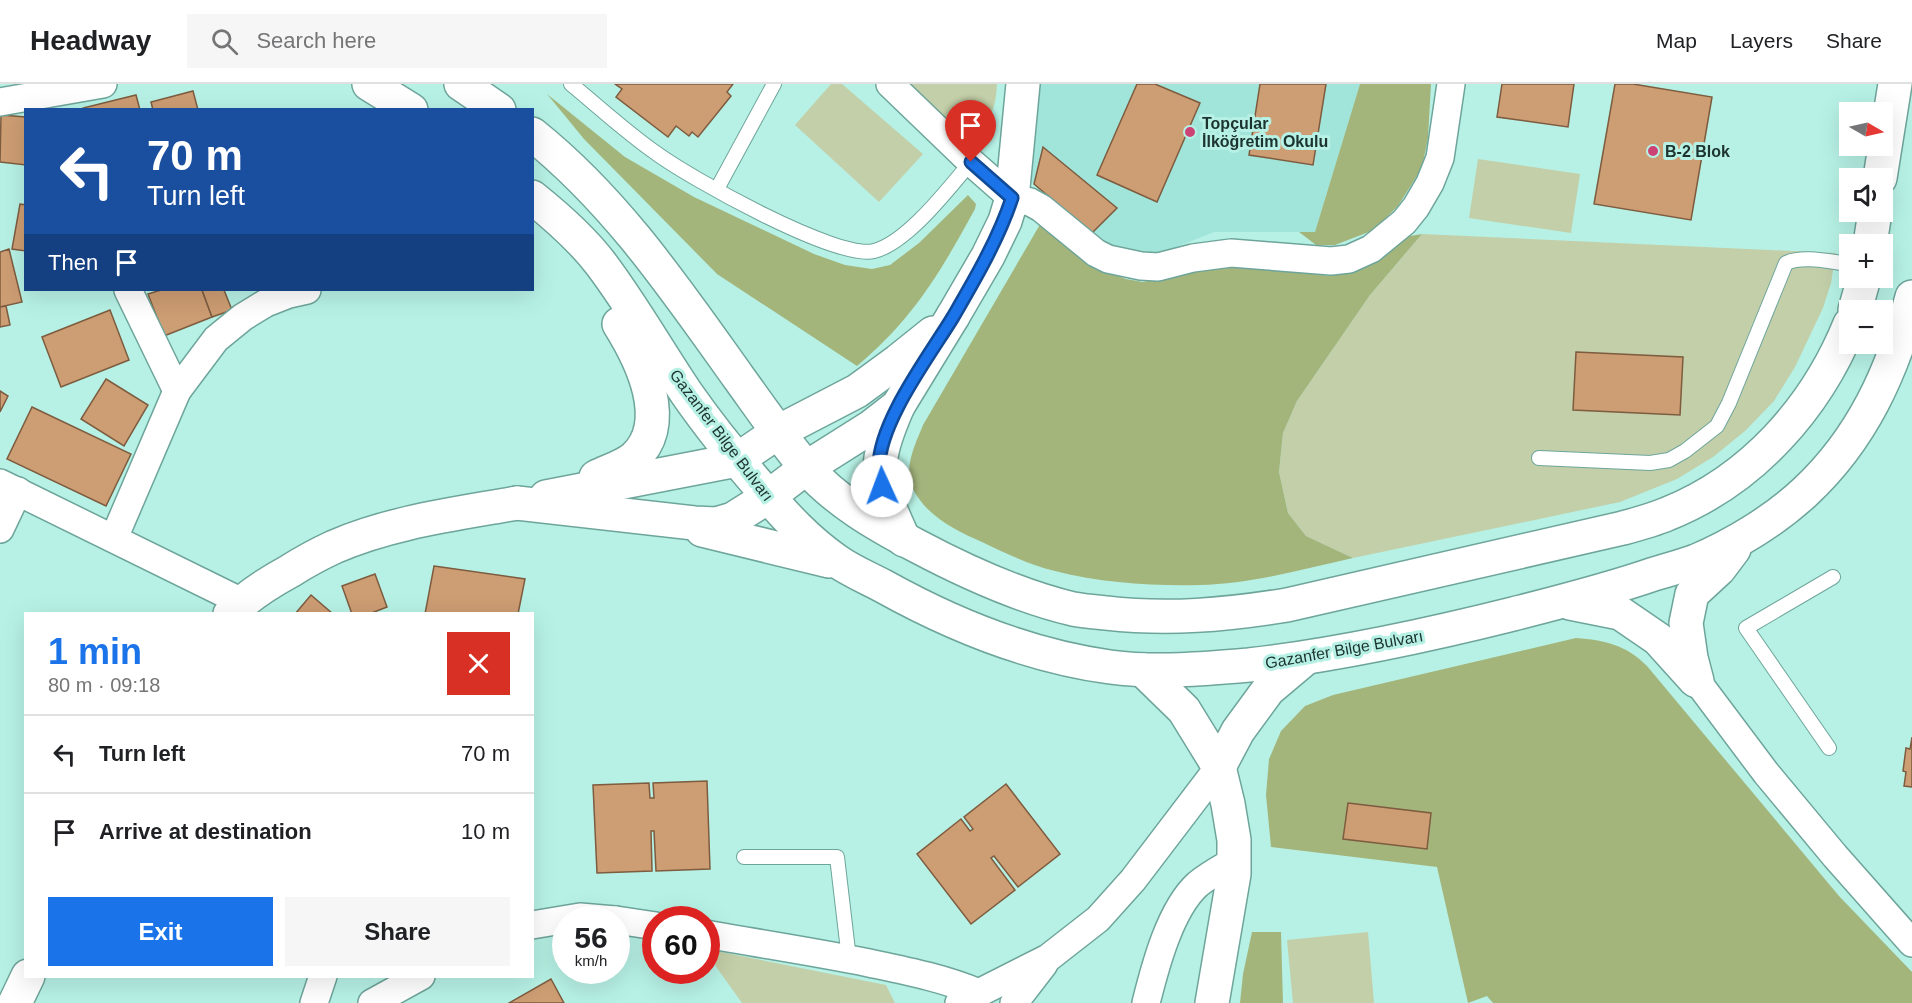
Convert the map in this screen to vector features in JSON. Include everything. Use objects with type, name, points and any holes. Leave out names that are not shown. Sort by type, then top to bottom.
[{"type":"main road","points":[[369,84],[408,108]]},
{"type":"main road","points":[[461,84],[496,108]]},
{"type":"main road","points":[[904,540],[882,486],[879,467],[881,449],[898,406],[988,256],[1005,221],[1012,198],[1023,84]]},
{"type":"main road","points":[[1882,168],[1895,84]]},
{"type":"main road","points":[[534,136],[588,182],[617,214],[806,468],[842,500],[904,540],[979,577],[1074,609],[1122,615],[1180,618],[1287,605],[1623,528],[1667,514],[1733,478],[1761,455],[1794,420],[1839,347]]},
{"type":"main road","name":"Gazanfer Bilge Bulvarı","points":[[534,199],[565,225],[599,261],[689,396],[768,497],[798,529],[841,563],[908,600],[969,628],[1021,647],[1077,662],[1143,670],[1220,668],[1306,658],[1441,632],[1600,592],[1696,561],[1744,536],[1804,494],[1828,468],[1864,419],[1888,372],[1912,297]]},
{"type":"main road","points":[[534,206],[585,270],[628,338],[653,400],[651,424],[642,448],[633,458],[551,496]]},
{"type":"main road","points":[[236,608],[278,577],[310,559],[335,546],[365,536],[416,522],[737,460],[778,432],[863,387],[898,362],[953,316]]},
{"type":"main road","points":[[517,503],[665,521],[716,524],[733,519],[768,497],[806,468],[871,428],[898,406]]},
{"type":"main road","points":[[665,521],[841,563]]},
{"type":"main road","points":[[1697,681],[1686,623],[1692,594],[1719,569],[1744,536]]},
{"type":"main road","points":[[1562,602],[1620,613],[1658,639],[1697,681]]},
{"type":"main road","points":[[1219,767],[1238,731],[1268,690],[1306,658]]},
{"type":"main road","points":[[1143,670],[1184,710],[1219,767],[1228,804],[1234,840],[1234,874],[1212,1003]]},
{"type":"main road","points":[[15,1003],[27,978]]},
{"type":"street","points":[[0,102],[48,102],[103,84]]},
{"type":"street","points":[[890,84],[1012,198],[1030,202],[1041,208],[1096,253],[1108,259],[1158,267],[1193,258],[1231,253],[1331,261],[1349,260],[1371,249],[1404,222],[1430,183],[1440,158],[1451,84]]},
{"type":"street","points":[[128,291],[177,391]]},
{"type":"street","points":[[114,538],[177,391],[216,339],[243,317],[266,303],[302,291]]},
{"type":"street","points":[[0,529],[9,487],[114,538],[236,608]]},
{"type":"street","points":[[1697,681],[1766,773],[1912,943]]},
{"type":"street","points":[[720,936],[849,959],[947,980],[969,998],[1048,958],[1098,918],[1133,880],[1219,767]]},
{"type":"street","points":[[1146,1003],[1160,949],[1186,900],[1198,884],[1234,861]]},
{"type":"street","points":[[534,925],[552,922]]},
{"type":"street","points":[[1014,1003],[1048,958]]},
{"type":"street","points":[[314,1003],[322,978]]},
{"type":"street","points":[[372,1003],[417,978]]},
{"type":"lane","points":[[571,84],[656,154],[791,228],[832,245],[855,251],[873,251],[891,244],[911,228],[971,162]]},
{"type":"lane","points":[[717,189],[774,84]]},
{"type":"lane","points":[[1539,458],[1650,463],[1668,460],[1685,452],[1717,426],[1786,263],[1794,260],[1839,263]]},
{"type":"lane","points":[[1829,748],[1746,628],[1833,577]]},
{"type":"lane","points":[[744,857],[837,857],[849,959]]},
{"type":"shaded area","name":"Topçular İlköğretim Okulu","points":[[1040,84],[1360,84],[1315,232],[1214,232],[1159,254],[1102,243],[1028,179]]},
{"type":"green space","points":[[831,84],[842,84],[923,154],[879,202],[795,125]]},
{"type":"green space","points":[[903,84],[997,84],[993,110],[986,120],[974,125],[963,125],[944,116]]},
{"type":"green space","points":[[1360,84],[1431,84],[1428,138],[1422,168],[1398,206],[1374,230],[1335,245],[1316,245],[1299,232],[1315,232]]},
{"type":"green space","points":[[547,94],[625,157],[694,197],[814,254],[845,265],[872,269],[890,265],[919,243],[968,195],[976,204],[975,209],[950,254],[910,313],[857,366],[717,274],[584,139]]},
{"type":"green space","points":[[1478,159],[1580,174],[1571,233],[1469,218]]},
{"type":"green space","points":[[1042,221],[1100,269],[1126,279],[1143,282],[1196,270],[1229,268],[1259,268],[1331,276],[1347,272],[1410,236],[1422,234],[1370,295],[1297,401],[1283,433],[1279,472],[1288,513],[1306,536],[1353,558],[1277,575],[1219,584],[1163,585],[1109,581],[1055,571],[1027,562],[963,533],[935,516],[927,508],[914,491],[909,475],[911,458],[923,425]]},
{"type":"green space","points":[[1422,234],[1836,253],[1831,283],[1823,308],[1795,367],[1774,401],[1745,431],[1713,457],[1677,479],[1620,502],[1353,558],[1306,536],[1288,513],[1279,472],[1283,433],[1297,401],[1370,295]]},
{"type":"green space","points":[[1576,638],[1596,640],[1623,648],[1647,666],[1839,896],[1912,972],[1912,1003],[1493,1003],[1487,996],[1468,1003],[1437,867],[1271,847],[1266,795],[1269,759],[1281,731],[1305,706],[1333,695]]},
{"type":"green space","points":[[1252,932],[1281,932],[1283,1003],[1240,1003],[1243,974]]},
{"type":"green space","points":[[1368,932],[1374,1003],[1293,1003],[1287,940]]},
{"type":"green space","points":[[720,952],[886,985],[895,1003],[742,1003],[720,972]]},
{"type":"building","points":[[615,84],[733,84],[727,92],[731,96],[698,137],[692,132],[689,136],[676,126],[668,137],[616,97],[622,89]]},
{"type":"building","points":[[1137,84],[1155,84],[1200,103],[1157,202],[1097,175]]},
{"type":"building","points":[[1260,84],[1326,84],[1313,165],[1249,155]]},
{"type":"building","points":[[1502,84],[1574,84],[1568,127],[1497,117]]},
{"type":"building","name":"B-2 Blok","points":[[1615,84],[1633,84],[1712,97],[1691,220],[1594,204]]},
{"type":"building","points":[[193,91],[197,108],[152,108],[151,102]]},
{"type":"building","points":[[136,95],[139,108],[83,108]]},
{"type":"building","points":[[1,115],[24,117],[24,165],[0,162]]},
{"type":"building","points":[[1043,147],[1117,208],[1092,233],[1034,184]]},
{"type":"building","points":[[20,204],[24,205],[24,251],[12,249]]},
{"type":"building","points":[[9,249],[22,302],[0,307],[0,252]]},
{"type":"building","points":[[158,291],[202,291],[212,317],[164,336],[148,294]]},
{"type":"building","points":[[202,291],[224,291],[232,310],[212,317]]},
{"type":"building","points":[[6,306],[10,325],[0,327],[0,307]]},
{"type":"building","points":[[110,310],[129,360],[61,387],[42,337]]},
{"type":"building","points":[[1576,352],[1683,357],[1680,415],[1573,410]]},
{"type":"building","points":[[106,379],[148,405],[124,446],[81,419]]},
{"type":"building","points":[[0,391],[8,396],[0,412]]},
{"type":"building","points":[[32,407],[131,454],[106,506],[7,459]]},
{"type":"building","points":[[434,566],[525,579],[518,612],[425,612]]},
{"type":"building","points":[[375,574],[387,607],[374,612],[351,612],[342,586]]},
{"type":"building","points":[[311,595],[331,612],[297,612]]},
{"type":"building","points":[[1912,737],[1912,787],[1904,786],[1906,772],[1903,771],[1906,748],[1910,749]]},
{"type":"building","points":[[707,781],[710,869],[656,871],[654,831],[651,831],[652,871],[597,873],[593,785],[649,783],[650,798],[654,798],[653,783]]},
{"type":"building","points":[[1006,784],[1060,854],[1018,887],[994,856],[991,858],[1015,890],[971,924],[917,854],[961,819],[970,831],[973,829],[964,817]]},
{"type":"building","points":[[1348,803],[1431,813],[1427,849],[1343,839]]},
{"type":"building","points":[[551,979],[564,1003],[509,1003]]},
{"type":"place","name":"Topçular İlköğretim Okulu","points":[[1190,132]]},
{"type":"place","name":"B-2 Blok","points":[[1653,151]]},
{"type":"route","points":[[882,486],[879,467],[881,449],[898,406],[988,256],[1005,221],[1012,198],[971,162]]}]
